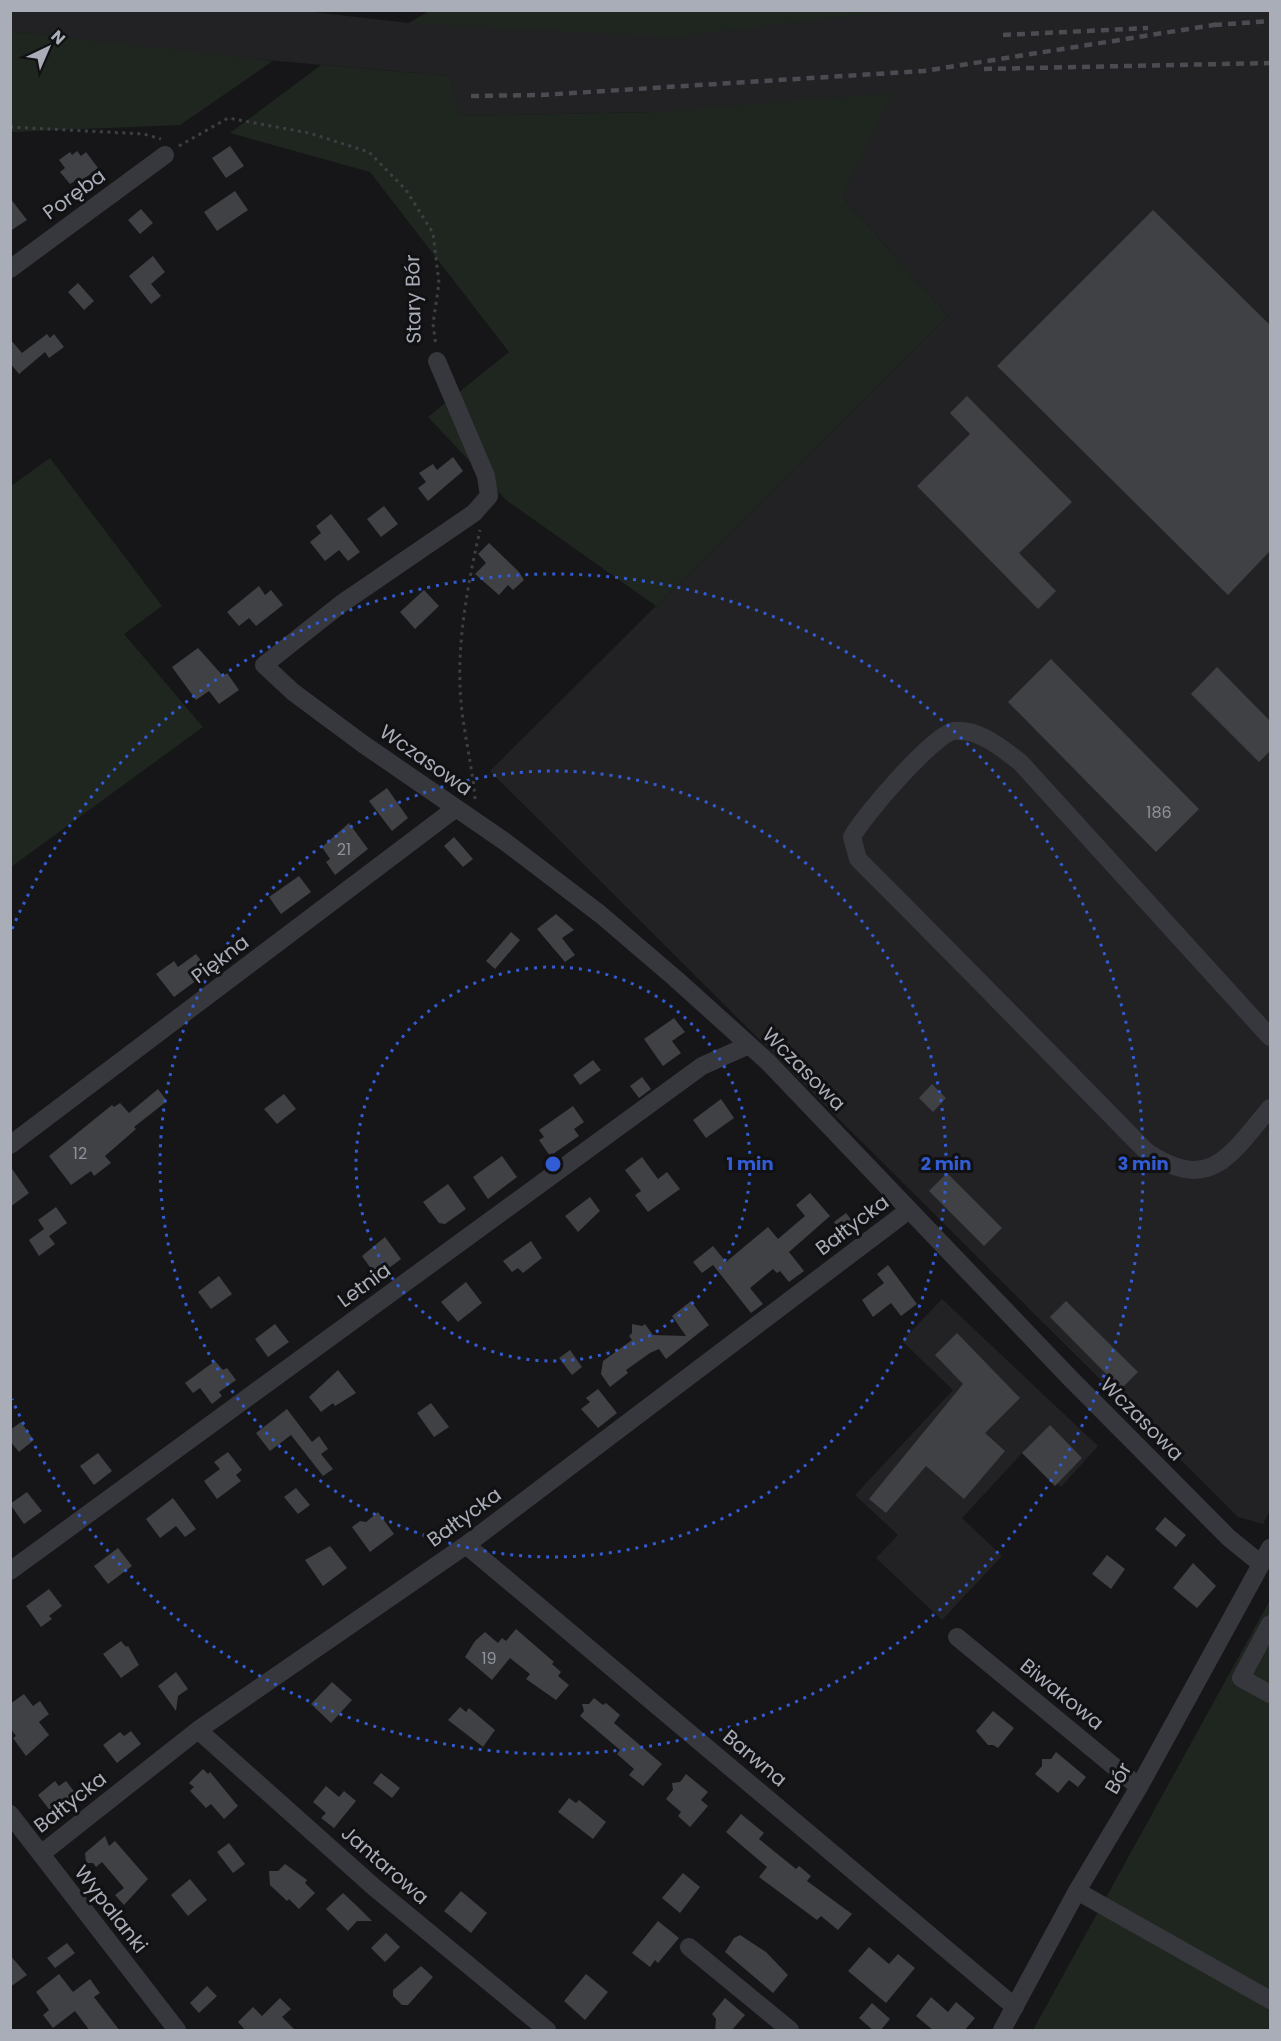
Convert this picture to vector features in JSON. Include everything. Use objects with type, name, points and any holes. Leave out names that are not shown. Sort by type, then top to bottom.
[{"type":"street","name":"Poręba","points":[[10,269],[166,146]]},
{"type":"street","name":"Stary Bór","points":[[264,665],[341,604],[474,513],[489,496],[486,476],[437,361]]},
{"type":"street","name":"Wczasowa","points":[[264,665],[293,692],[482,826],[600,914],[749,1045],[1221,1530],[1266,1556]]},
{"type":"street","points":[[1270,1037],[1020,762],[991,741],[969,732],[951,731],[934,741],[870,810],[852,837],[858,859],[1147,1152],[1189,1171],[1204,1170],[1231,1154],[1270,1108]]},
{"type":"street","name":"Piękna","points":[[10,1145],[456,808]]},
{"type":"street","name":"Letnia","points":[[10,1571],[702,1066],[749,1045]]},
{"type":"street","name":"Bałtycka","points":[[41,1854],[198,1730],[466,1545],[909,1210]]},
{"type":"street","name":"Barwna","points":[[466,1545],[1015,2007]]},
{"type":"street","name":"Bór","points":[[1002,2031],[1077,1891],[1139,1787],[1266,1556]]},
{"type":"street","points":[[1270,1624],[1241,1678],[1270,1694]]},
{"type":"street","name":"Biwakowa","points":[[957,1637],[1139,1787]]},
{"type":"street","name":"Jantarowa","points":[[198,1730],[375,1888],[547,2031]]},
{"type":"street","name":"Wypalanki","points":[[10,1814],[177,2031]]},
{"type":"street","points":[[1077,1891],[1270,2000]]},
{"type":"street","points":[[689,1947],[790,2031]]},
{"type":"path","name":"Stary Bór","points":[[166,146],[180,145],[228,118],[309,133],[369,152],[406,190],[433,233],[439,283],[434,324],[437,361]]},
{"type":"path","points":[[10,127],[144,134],[166,146],[180,145]]},
{"type":"path","points":[[481,527],[468,580],[459,683],[475,807],[482,826]]},
{"type":"shaded area","points":[[11,10],[295,10],[409,23],[893,10],[1270,11],[1270,1510],[1263,1524],[1238,1517],[490,771],[948,316],[842,197],[655,112],[458,116],[450,76],[220,56],[11,31]]},
{"type":"shaded area","points":[[431,10],[893,11],[672,37],[409,23]]},
{"type":"shaded area","points":[[10,31],[273,61],[180,125],[11,132]]},
{"type":"shaded area","points":[[321,65],[450,76],[459,116],[655,112],[892,93],[842,197],[948,316],[656,606],[506,500],[428,417],[509,352],[370,172],[230,133]]},
{"type":"shaded area","points":[[50,458],[162,606],[124,634],[203,727],[11,867],[11,486]]},
{"type":"shaded area","points":[[942,1299],[1098,1446],[1061,1487],[1023,1452],[962,1518],[1002,1556],[942,1620],[876,1558],[898,1535],[855,1495],[953,1390],[902,1341]]},
{"type":"shaded area","points":[[1270,1600],[1270,2030],[1033,2030]]},
{"type":"building","points":[[230,146],[244,166],[226,178],[212,158]]},
{"type":"building","points":[[77,151],[81,156],[86,152],[98,168],[80,182],[78,179],[70,184],[60,172],[65,168],[59,160],[70,152],[72,155]]},
{"type":"building","points":[[235,191],[248,210],[217,231],[204,212]]},
{"type":"building","points":[[10,198],[27,220],[10,231]]},
{"type":"building","points":[[141,209],[153,223],[140,234],[128,220]]},
{"type":"building","points":[[1153,210],[1270,325],[1270,551],[1228,595],[997,366]]},
{"type":"building","points":[[153,256],[165,272],[151,284],[161,296],[151,304],[129,276]]},
{"type":"building","points":[[78,283],[94,301],[84,310],[68,292]]},
{"type":"building","points":[[47,334],[50,338],[54,334],[64,347],[49,358],[45,352],[19,374],[10,363],[10,339],[22,353]]},
{"type":"building","points":[[967,396],[1072,502],[1019,553],[1056,591],[1038,609],[917,486],[970,434],[950,413]]},
{"type":"building","points":[[453,457],[463,471],[428,501],[418,488],[426,482],[419,473],[433,464],[437,470]]},
{"type":"building","points":[[384,506],[398,524],[381,537],[367,519]]},
{"type":"building","points":[[331,514],[360,552],[348,561],[339,550],[325,561],[310,542],[321,533],[316,526]]},
{"type":"building","points":[[489,543],[519,572],[524,580],[513,590],[508,585],[499,595],[475,574],[486,563],[478,554]]},
{"type":"building","points":[[259,586],[265,595],[271,590],[283,605],[256,626],[249,618],[239,626],[227,612]]},
{"type":"building","points":[[424,590],[439,606],[415,629],[400,612]]},
{"type":"building","points":[[198,648],[223,676],[227,673],[239,690],[219,704],[209,691],[196,700],[172,667]]},
{"type":"building","points":[[1051,659],[1199,809],[1156,852],[1008,702]]},
{"type":"building","points":[[1217,667],[1270,721],[1270,751],[1259,762],[1191,694]]},
{"type":"building","points":[[387,788],[408,818],[392,831],[369,801]]},
{"type":"building","points":[[349,823],[368,849],[335,875],[326,862],[330,859],[322,847]]},
{"type":"building","points":[[454,837],[473,859],[463,867],[444,846]]},
{"type":"building","points":[[299,876],[311,892],[281,914],[269,897]]},
{"type":"building","points":[[556,914],[574,930],[562,938],[575,955],[565,962],[537,929]]},
{"type":"building","points":[[511,932],[520,940],[495,969],[486,961]]},
{"type":"building","points":[[196,954],[206,967],[195,976],[197,980],[174,997],[156,974],[174,961],[178,967]]},
{"type":"building","points":[[674,1018],[685,1032],[672,1041],[681,1053],[663,1066],[644,1039]]},
{"type":"building","points":[[593,1060],[601,1070],[580,1085],[573,1075]]},
{"type":"building","points":[[642,1077],[651,1089],[639,1098],[630,1086]]},
{"type":"building","points":[[932,1084],[946,1098],[933,1112],[919,1098]]},
{"type":"building","points":[[158,1089],[167,1101],[134,1127],[136,1129],[105,1156],[111,1163],[94,1176],[91,1171],[71,1185],[49,1156],[112,1105],[114,1107],[120,1103],[129,1113]]},
{"type":"building","points":[[284,1094],[296,1109],[277,1124],[264,1109]]},
{"type":"building","points":[[721,1099],[734,1118],[706,1138],[693,1120]]},
{"type":"building","points":[[573,1106],[584,1122],[574,1129],[579,1136],[550,1156],[539,1140],[544,1137],[539,1130]]},
{"type":"building","points":[[502,1156],[517,1177],[488,1199],[473,1177]]},
{"type":"building","points":[[642,1157],[658,1179],[667,1172],[680,1189],[648,1212],[635,1195],[641,1191],[625,1170]]},
{"type":"building","points":[[10,1166],[29,1193],[10,1207]]},
{"type":"building","points":[[947,1173],[1002,1228],[984,1246],[929,1191]]},
{"type":"building","points":[[448,1184],[466,1209],[445,1224],[439,1223],[423,1202]]},
{"type":"building","points":[[810,1193],[830,1216],[789,1252],[804,1271],[789,1282],[780,1271],[777,1273],[773,1269],[750,1288],[763,1304],[751,1313],[713,1265],[702,1273],[693,1262],[713,1246],[726,1262],[768,1227],[778,1239],[805,1216],[796,1205]]},
{"type":"building","points":[[590,1197],[600,1211],[578,1232],[565,1216]]},
{"type":"building","points":[[56,1207],[67,1223],[49,1236],[55,1244],[39,1256],[29,1240],[44,1229],[38,1220]]},
{"type":"building","points":[[846,1213],[858,1228],[846,1238],[834,1222]]},
{"type":"building","points":[[385,1237],[401,1259],[377,1277],[362,1256]]},
{"type":"building","points":[[531,1241],[542,1258],[523,1273],[518,1268],[512,1272],[503,1261]]},
{"type":"building","points":[[888,1265],[917,1304],[901,1316],[891,1303],[873,1317],[862,1300],[884,1283],[877,1274]]},
{"type":"building","points":[[219,1276],[232,1294],[211,1309],[198,1292]]},
{"type":"building","points":[[466,1282],[482,1303],[458,1322],[441,1302]]},
{"type":"building","points":[[691,1301],[709,1325],[666,1359],[659,1349],[650,1353],[626,1370],[628,1373],[610,1387],[601,1374],[603,1361],[632,1340],[629,1336],[632,1333],[632,1324],[642,1326],[645,1324],[653,1335],[686,1336],[672,1316]]},
{"type":"building","points":[[1066,1301],[1138,1372],[1121,1389],[1050,1317]]},
{"type":"building","points":[[275,1324],[289,1342],[268,1357],[255,1339]]},
{"type":"building","points":[[957,1333],[1020,1398],[985,1433],[1005,1451],[964,1499],[926,1466],[886,1513],[869,1499],[963,1384],[935,1355]]},
{"type":"building","points":[[570,1350],[582,1367],[572,1375],[559,1358]]},
{"type":"building","points":[[215,1361],[223,1370],[227,1368],[236,1380],[219,1392],[222,1396],[212,1404],[200,1388],[193,1393],[185,1383]]},
{"type":"building","points":[[338,1370],[356,1393],[335,1406],[333,1403],[321,1412],[309,1397]]},
{"type":"building","points":[[598,1389],[617,1413],[598,1428],[581,1409],[590,1402],[586,1398]]},
{"type":"building","points":[[431,1403],[449,1427],[434,1437],[417,1413]]},
{"type":"building","points":[[287,1409],[312,1442],[319,1436],[328,1449],[321,1454],[333,1469],[323,1476],[291,1435],[270,1451],[256,1433]]},
{"type":"building","points":[[21,1422],[34,1440],[19,1452],[10,1441],[10,1430]]},
{"type":"building","points":[[1050,1425],[1082,1458],[1055,1486],[1022,1453]]},
{"type":"building","points":[[228,1452],[242,1470],[236,1475],[241,1481],[217,1499],[204,1481],[220,1469],[214,1462]]},
{"type":"building","points":[[98,1453],[112,1471],[94,1485],[80,1466]]},
{"type":"building","points":[[296,1488],[310,1505],[298,1514],[284,1497]]},
{"type":"building","points":[[27,1492],[42,1511],[24,1524],[10,1504]]},
{"type":"building","points":[[173,1498],[196,1529],[185,1537],[176,1526],[160,1538],[146,1519]]},
{"type":"building","points":[[378,1512],[394,1534],[370,1552],[352,1527],[360,1521],[366,1522]]},
{"type":"building","points":[[1165,1517],[1186,1535],[1176,1547],[1155,1529]]},
{"type":"building","points":[[330,1546],[347,1568],[323,1586],[305,1560]]},
{"type":"building","points":[[118,1548],[132,1566],[108,1584],[94,1566]]},
{"type":"building","points":[[1107,1555],[1125,1569],[1111,1589],[1092,1574]]},
{"type":"building","points":[[1193,1563],[1216,1586],[1197,1608],[1173,1588]]},
{"type":"building","points":[[49,1589],[62,1606],[49,1616],[52,1619],[41,1627],[26,1606]]},
{"type":"building","points":[[516,1629],[554,1662],[552,1664],[561,1672],[558,1676],[569,1685],[556,1700],[526,1679],[530,1674],[510,1658],[492,1680],[465,1657],[475,1641],[485,1632],[498,1643],[502,1638],[506,1641]]},
{"type":"building","points":[[121,1641],[126,1647],[128,1646],[139,1665],[121,1678],[103,1654]]},
{"type":"building","points":[[176,1672],[188,1689],[178,1696],[176,1711],[158,1686]]},
{"type":"building","points":[[332,1682],[352,1700],[331,1723],[311,1704]]},
{"type":"building","points":[[24,1694],[33,1706],[40,1701],[49,1714],[39,1722],[49,1735],[26,1756],[13,1738],[16,1736],[10,1728],[10,1704]]},
{"type":"building","points":[[594,1698],[603,1705],[606,1703],[620,1715],[614,1723],[662,1764],[643,1786],[629,1775],[634,1769],[617,1754],[620,1750],[580,1716],[584,1711],[582,1704],[589,1704]]},
{"type":"building","points":[[460,1707],[466,1712],[469,1708],[495,1730],[483,1747],[448,1720]]},
{"type":"building","points":[[993,1711],[1014,1728],[998,1748],[988,1745],[976,1731]]},
{"type":"building","points":[[131,1731],[141,1744],[117,1763],[103,1745],[120,1732],[124,1736]]},
{"type":"building","points":[[1056,1752],[1086,1777],[1078,1787],[1069,1780],[1058,1793],[1035,1774],[1042,1766],[1042,1759],[1051,1759]]},
{"type":"building","points":[[203,1769],[208,1774],[210,1772],[238,1806],[224,1819],[211,1804],[206,1808],[190,1791],[194,1787],[189,1783]]},
{"type":"building","points":[[381,1773],[400,1788],[392,1798],[373,1783]]},
{"type":"building","points":[[686,1774],[708,1792],[701,1800],[708,1806],[690,1827],[678,1816],[681,1812],[666,1799],[673,1790],[672,1783],[680,1782]]},
{"type":"building","points":[[55,1781],[59,1786],[66,1781],[76,1794],[52,1813],[38,1795]]},
{"type":"building","points":[[326,1786],[339,1797],[344,1791],[356,1801],[334,1828],[321,1818],[326,1813],[313,1802]]},
{"type":"building","points":[[569,1798],[576,1803],[579,1800],[606,1822],[593,1839],[558,1812]]},
{"type":"building","points":[[741,1814],[764,1833],[759,1839],[796,1869],[799,1866],[811,1876],[807,1881],[852,1914],[838,1930],[821,1916],[817,1920],[759,1877],[767,1867],[726,1832]]},
{"type":"building","points":[[105,1836],[109,1846],[115,1841],[148,1879],[124,1905],[115,1895],[124,1888],[102,1862],[96,1867],[93,1863],[86,1863],[85,1853]]},
{"type":"building","points":[[229,1843],[245,1864],[233,1873],[217,1852]]},
{"type":"building","points":[[285,1864],[307,1880],[305,1883],[315,1893],[299,1909],[270,1885],[269,1871],[278,1871]]},
{"type":"building","points":[[683,1873],[700,1887],[680,1913],[662,1898]]},
{"type":"building","points":[[190,1879],[207,1900],[188,1916],[171,1895]]},
{"type":"building","points":[[461,1891],[487,1913],[471,1933],[444,1911]]},
{"type":"building","points":[[343,1893],[372,1921],[357,1921],[348,1931],[326,1909]]},
{"type":"building","points":[[658,1921],[679,1938],[658,1963],[655,1960],[650,1967],[632,1953]]},
{"type":"building","points":[[386,1933],[400,1947],[385,1962],[371,1948]]},
{"type":"building","points":[[740,1935],[766,1952],[788,1975],[773,1993],[725,1952],[734,1938]]},
{"type":"building","points":[[67,1943],[75,1953],[55,1968],[47,1958]]},
{"type":"building","points":[[869,1947],[889,1964],[898,1954],[915,1968],[886,2003],[848,1971]]},
{"type":"building","points":[[10,1955],[27,1975],[10,1987]]},
{"type":"building","points":[[421,1966],[433,1977],[408,2005],[402,2005],[393,1996],[393,1990]]},
{"type":"building","points":[[59,1974],[73,1992],[90,1979],[100,1993],[94,1997],[120,2031],[90,2031],[75,2011],[53,2028],[43,2015],[49,2010],[36,1992]]},
{"type":"building","points":[[586,1974],[608,1992],[585,2020],[564,2001]]},
{"type":"building","points":[[207,1986],[217,1996],[199,2013],[190,2003]]},
{"type":"building","points":[[931,1997],[948,2012],[956,2002],[975,2018],[964,2031],[934,2031],[916,2016]]},
{"type":"building","points":[[280,1998],[291,2009],[282,2017],[296,2031],[246,2031],[238,2022],[253,2007],[262,2016]]},
{"type":"building","points":[[725,1998],[745,2015],[731,2031],[715,2031],[716,2019],[712,2014]]},
{"type":"building","points":[[872,2003],[890,2019],[880,2031],[874,2031],[859,2018]]},
{"type":"railway","points":[[1214,25],[1270,21]]},
{"type":"railway","points":[[471,96],[541,95],[924,71],[1220,24]]},
{"type":"railway","points":[[1003,35],[1148,28]]},
{"type":"railway","points":[[984,69],[1270,63]]}]
